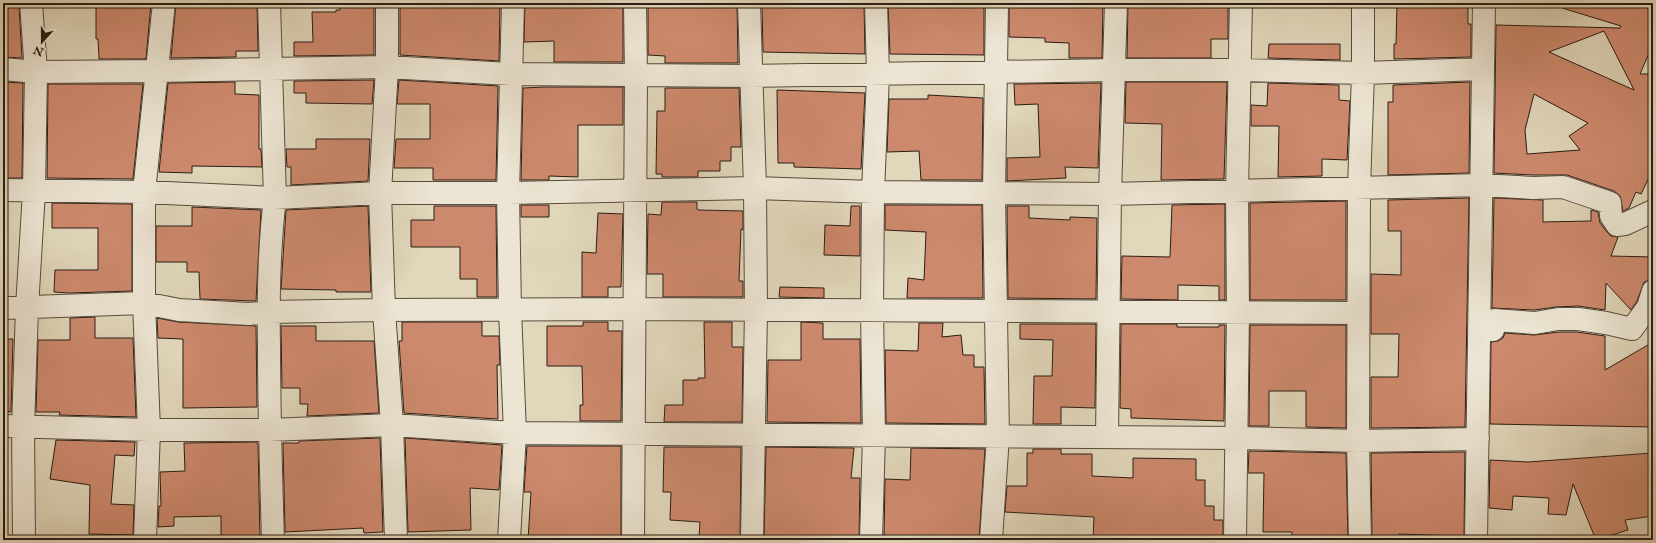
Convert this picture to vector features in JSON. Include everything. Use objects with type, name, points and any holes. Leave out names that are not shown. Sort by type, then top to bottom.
[{"type":"street","points":[[24,540],[13,426],[27,308],[34,191],[36,72],[30,3]]},
{"type":"street","points":[[145,540],[149,430],[144,303],[144,192],[164,3]]},
{"type":"street","points":[[268,3],[275,198],[271,227],[268,312],[269,430],[273,540]]},
{"type":"street","points":[[387,3],[387,67],[380,193],[384,310],[392,425],[396,540]]},
{"type":"street","points":[[509,540],[515,433],[510,310],[508,193],[513,3]]},
{"type":"street","points":[[633,540],[636,191],[635,3]]},
{"type":"street","points":[[749,3],[755,188],[756,310],[752,540]]},
{"type":"street","points":[[871,540],[874,436],[872,310],[878,75],[876,3]]},
{"type":"street","points":[[991,540],[998,436],[994,193],[997,3]]},
{"type":"street","points":[[1107,437],[1110,311],[1110,194],[1116,3]]},
{"type":"street","points":[[1235,540],[1238,312],[1237,191],[1241,3]]},
{"type":"street","points":[[1360,540],[1358,313],[1363,3]]},
{"type":"street","points":[[1476,540],[1484,3]]},
{"type":"street","points":[[3,69],[36,72],[387,67],[510,74],[636,76],[878,75],[1114,70],[1363,72],[1483,69]]},
{"type":"street","points":[[3,190],[144,192],[275,198],[380,193],[508,193],[755,188],[874,192],[1110,194],[1481,185],[1563,188],[1584,193],[1610,203],[1611,216],[1617,225],[1625,224],[1653,211]]},
{"type":"street","points":[[1479,328],[1493,330],[1494,320],[1535,323],[1558,319],[1578,319],[1632,329],[1648,307],[1653,291]]},
{"type":"street","points":[[3,308],[144,303],[179,310],[249,314],[268,312],[384,310],[635,309],[1358,313]]},
{"type":"street","points":[[13,426],[149,430],[269,430],[392,425],[515,433],[1237,438],[1358,441],[1478,439]]},
{"type":"building","points":[[96,3],[151,3],[146,59],[99,59],[98,39],[96,39]]},
{"type":"building","points":[[176,3],[217,3],[217,6],[257,5],[258,51],[236,51],[236,57],[171,58]]},
{"type":"building","points":[[340,3],[374,3],[374,55],[294,56],[294,42],[313,42],[312,12],[336,12],[336,10],[340,10]]},
{"type":"building","points":[[400,3],[500,3],[499,61],[400,55]]},
{"type":"building","points":[[525,3],[623,3],[623,62],[554,62],[554,41],[524,42]]},
{"type":"building","points":[[648,3],[737,3],[738,63],[665,63],[665,56],[648,55]]},
{"type":"building","points":[[762,3],[864,3],[865,54],[763,52]]},
{"type":"building","points":[[888,3],[984,3],[984,55],[890,54]]},
{"type":"building","points":[[1009,3],[1103,3],[1102,58],[1069,58],[1069,43],[1045,42],[1045,38],[1009,37]]},
{"type":"building","points":[[1128,3],[1228,5],[1228,39],[1211,39],[1211,58],[1127,58]]},
{"type":"building","points":[[1397,3],[1468,6],[1468,24],[1471,24],[1471,57],[1394,59]]},
{"type":"building","points":[[1563,3],[1653,3],[1653,44],[1640,74],[1653,74],[1653,169],[1641,194],[1636,192],[1629,208],[1623,211],[1620,196],[1614,191],[1567,175],[1494,173],[1496,25],[1620,28],[1621,26],[1562,8]],"holes":[[[1604,31],[1629,80],[1634,90],[1549,52]],[[1534,94],[1588,123],[1569,136],[1580,150],[1527,154],[1525,130]]]},
{"type":"building","points":[[3,7],[19,7],[22,58],[3,57]]},
{"type":"building","points":[[1269,44],[1340,44],[1340,60],[1268,58]]},
{"type":"building","points":[[374,80],[372,104],[306,103],[306,93],[294,93],[294,81]]},
{"type":"building","points":[[399,80],[498,86],[496,180],[433,180],[433,168],[394,168],[396,139],[430,139],[430,104],[397,104]]},
{"type":"building","points":[[3,82],[23,83],[22,178],[3,178]]},
{"type":"building","points":[[235,82],[235,94],[259,95],[259,149],[261,149],[262,167],[192,166],[192,173],[159,172],[168,83]]},
{"type":"building","points":[[1126,82],[1227,82],[1224,179],[1161,180],[1162,124],[1125,123]]},
{"type":"building","points":[[1470,82],[1469,173],[1388,175],[1388,102],[1393,102],[1393,85]]},
{"type":"building","points":[[1101,83],[1098,168],[1065,167],[1066,178],[1007,181],[1007,158],[1040,157],[1038,104],[1015,105],[1014,84]]},
{"type":"building","points":[[1268,83],[1339,85],[1339,100],[1350,101],[1347,160],[1322,159],[1322,176],[1278,177],[1279,126],[1251,126],[1251,105],[1267,106]]},
{"type":"building","points":[[48,84],[143,84],[133,179],[47,178]]},
{"type":"building","points":[[623,87],[623,125],[578,125],[578,177],[549,176],[549,180],[521,180],[523,88]]},
{"type":"building","points":[[665,88],[739,88],[741,147],[731,147],[731,161],[720,161],[720,171],[698,171],[698,177],[662,177],[662,174],[656,174],[657,111],[665,111]]},
{"type":"building","points":[[777,90],[865,93],[861,169],[794,167],[794,163],[778,163]]},
{"type":"building","points":[[928,95],[983,98],[982,180],[921,180],[919,151],[887,152],[889,99],[928,99]]},
{"type":"building","points":[[316,139],[370,139],[368,181],[291,185],[291,167],[287,167],[286,149],[316,149]]},
{"type":"building","points":[[1469,198],[1465,427],[1371,428],[1371,377],[1398,377],[1399,334],[1371,334],[1371,274],[1401,275],[1401,231],[1388,231],[1388,200]]},
{"type":"building","points":[[1494,198],[1543,200],[1543,222],[1591,221],[1591,210],[1598,212],[1600,223],[1607,232],[1611,236],[1618,237],[1611,256],[1653,257],[1653,279],[1644,282],[1637,301],[1631,310],[1606,283],[1605,310],[1578,306],[1534,310],[1492,308]]},
{"type":"building","points":[[1346,201],[1346,300],[1250,300],[1250,203]]},
{"type":"building","points":[[662,202],[697,202],[697,209],[699,210],[743,211],[739,281],[743,281],[743,297],[663,297],[663,274],[647,274],[648,214],[661,215]]},
{"type":"building","points":[[52,203],[132,204],[132,291],[54,292],[55,270],[98,270],[98,228],[52,228]]},
{"type":"building","points":[[1225,204],[1225,300],[1219,300],[1219,286],[1178,285],[1178,300],[1121,299],[1122,256],[1170,257],[1172,205]]},
{"type":"building","points":[[521,205],[549,205],[549,217],[521,217]]},
{"type":"building","points":[[885,205],[982,205],[983,298],[907,298],[908,278],[924,280],[926,232],[885,230]]},
{"type":"building","points":[[368,206],[371,292],[281,289],[286,210]]},
{"type":"building","points":[[434,206],[496,206],[497,297],[477,297],[477,279],[460,279],[460,247],[411,247],[411,220],[434,220]]},
{"type":"building","points":[[851,206],[860,206],[860,256],[824,255],[825,225],[850,226]]},
{"type":"building","points":[[1007,206],[1029,206],[1029,218],[1070,220],[1070,217],[1097,218],[1096,299],[1008,298]]},
{"type":"building","points":[[192,207],[261,210],[256,301],[200,299],[199,272],[187,272],[187,262],[156,262],[156,226],[192,226]]},
{"type":"building","points":[[598,213],[623,214],[621,287],[608,287],[608,297],[582,297],[582,252],[596,253]]},
{"type":"building","points":[[780,287],[824,288],[824,298],[779,297]]},
{"type":"building","points":[[95,317],[95,338],[133,338],[136,417],[59,415],[60,412],[36,412],[38,340],[70,340],[70,318]]},
{"type":"building","points":[[157,318],[178,322],[256,326],[257,407],[183,408],[183,339],[158,338]]},
{"type":"building","points":[[402,322],[482,322],[482,336],[499,336],[500,365],[497,365],[498,419],[404,413],[399,341],[402,341]]},
{"type":"building","points":[[583,322],[608,322],[608,331],[622,331],[621,421],[580,421],[580,405],[583,405],[582,366],[547,366],[547,326],[583,326]]},
{"type":"building","points":[[704,322],[732,322],[732,347],[743,347],[742,422],[664,422],[665,405],[683,405],[683,380],[698,380],[698,378],[705,378]]},
{"type":"building","points":[[801,322],[823,323],[823,339],[860,339],[861,423],[767,422],[768,360],[801,360]]},
{"type":"building","points":[[919,323],[943,323],[942,337],[961,335],[963,355],[974,355],[974,367],[984,367],[985,424],[886,423],[885,350],[918,351]]},
{"type":"building","points":[[1020,324],[1096,324],[1095,408],[1061,407],[1061,424],[1033,424],[1034,376],[1052,376],[1053,340],[1020,339]]},
{"type":"building","points":[[1121,324],[1177,324],[1177,327],[1219,327],[1219,325],[1225,325],[1224,421],[1131,418],[1131,409],[1120,408]]},
{"type":"building","points":[[1250,325],[1346,325],[1346,428],[1306,427],[1306,391],[1269,391],[1269,426],[1249,426]]},
{"type":"building","points":[[281,326],[316,326],[316,341],[374,341],[379,413],[307,416],[308,404],[300,404],[300,388],[282,388]]},
{"type":"building","points":[[1559,332],[1577,332],[1605,336],[1605,370],[1653,342],[1653,427],[1490,424],[1491,342],[1498,341],[1503,338],[1505,333],[1534,335]]},
{"type":"building","points":[[3,339],[13,339],[11,412],[3,411]]},
{"type":"building","points":[[380,438],[383,532],[364,533],[363,528],[285,532],[283,443]]},
{"type":"building","points":[[405,438],[502,445],[499,490],[470,488],[471,530],[408,532]]},
{"type":"building","points":[[56,440],[135,442],[134,456],[115,455],[111,504],[134,505],[133,535],[89,534],[90,485],[50,479]]},
{"type":"building","points":[[256,442],[258,444],[260,540],[221,540],[221,516],[174,517],[174,526],[158,527],[159,506],[161,506],[160,472],[185,471],[184,443]]},
{"type":"building","points":[[527,446],[621,446],[621,540],[528,540],[531,492],[524,492]]},
{"type":"building","points":[[664,447],[741,447],[740,540],[699,537],[700,522],[670,520],[671,492],[663,492]]},
{"type":"building","points":[[766,447],[854,448],[851,478],[860,478],[859,540],[764,540]]},
{"type":"building","points":[[911,448],[985,449],[979,540],[884,538],[885,479],[910,480]]},
{"type":"building","points":[[1033,449],[1061,449],[1061,454],[1092,454],[1092,476],[1133,478],[1133,458],[1196,459],[1196,480],[1205,480],[1205,506],[1214,506],[1214,520],[1223,520],[1223,540],[1093,540],[1094,517],[1005,512],[1007,486],[1027,486],[1027,453],[1033,453]]},
{"type":"building","points":[[1249,451],[1346,453],[1348,540],[1292,540],[1292,532],[1263,532],[1264,473],[1248,473]]},
{"type":"building","points":[[1465,452],[1464,540],[1457,540],[1457,536],[1399,534],[1399,540],[1372,540],[1371,453]]},
{"type":"building","points":[[1653,453],[1653,516],[1625,520],[1628,530],[1596,540],[1573,484],[1566,515],[1548,514],[1549,498],[1513,496],[1512,510],[1489,508],[1490,460],[1528,462]]}]
